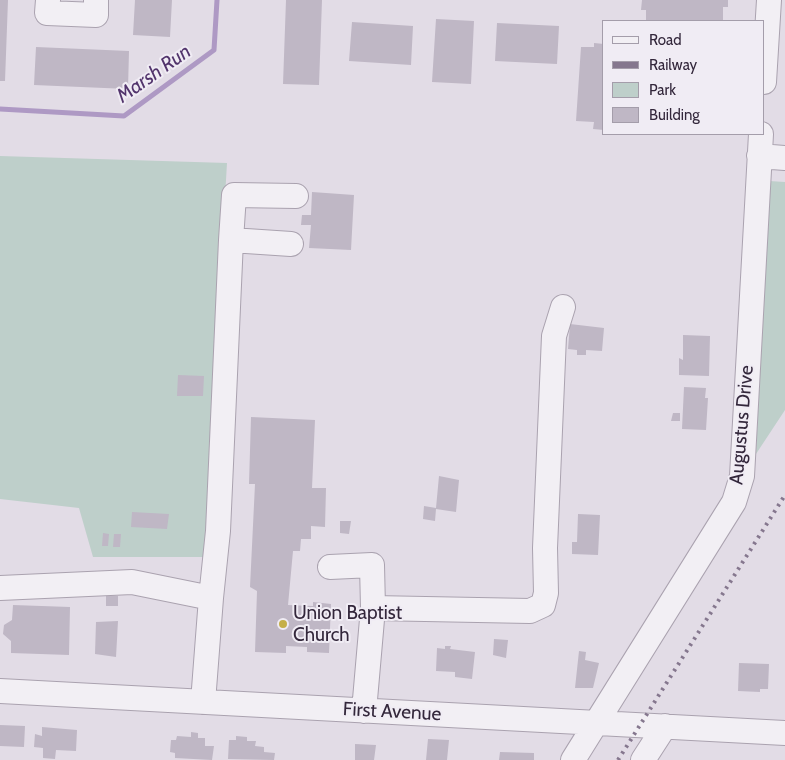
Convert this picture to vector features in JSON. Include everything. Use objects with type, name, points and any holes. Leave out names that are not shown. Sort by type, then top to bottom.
[{"type":"street","points":[[48,0],[48,13],[96,15],[96,0]]},
{"type":"street","points":[[765,78],[776,36],[769,0]]},
{"type":"street","points":[[760,145],[785,158]]},
{"type":"street","name":"Augustus Drive","points":[[573,760],[734,502],[742,476],[760,145]]},
{"type":"street","points":[[203,702],[218,531],[234,195],[296,196]]},
{"type":"street","points":[[231,240],[291,244]]},
{"type":"street","points":[[373,608],[530,611],[543,605],[546,593],[545,548],[554,336],[563,307]]},
{"type":"street","points":[[330,567],[372,565],[373,608],[364,711]]},
{"type":"street","points":[[0,588],[132,582],[211,598]]},
{"type":"street","name":"First Avenue","points":[[0,691],[785,733]]},
{"type":"street","points":[[643,760],[665,726]]},
{"type":"green space","points":[[0,156],[227,163],[204,557],[93,557],[79,508],[0,499]]},
{"type":"green space","points":[[769,181],[785,182],[785,410],[756,454]]},
{"type":"building","points":[[0,0],[8,0],[5,81],[0,81]]},
{"type":"building","points":[[135,0],[172,0],[170,37],[133,35]]},
{"type":"building","points":[[286,0],[322,0],[319,85],[283,84]]},
{"type":"building","points":[[642,0],[728,0],[728,7],[723,7],[723,20],[646,20],[646,10],[641,10]]},
{"type":"building","points":[[436,19],[474,21],[471,84],[432,82]]},
{"type":"building","points":[[352,22],[413,26],[411,65],[349,61]]},
{"type":"building","points":[[497,23],[559,26],[557,64],[495,61]]},
{"type":"building","points":[[594,43],[602,44],[602,130],[593,129],[594,122],[576,121],[581,47],[594,47]]},
{"type":"building","points":[[36,47],[129,51],[128,89],[34,85]]},
{"type":"building","points":[[312,192],[354,195],[351,250],[309,248],[311,225],[301,225],[302,215],[311,215]]},
{"type":"building","points":[[570,324],[604,328],[602,351],[586,350],[586,355],[577,355],[577,350],[568,349]]},
{"type":"building","points":[[683,335],[710,336],[709,376],[679,375],[679,358],[683,360]]},
{"type":"building","points":[[178,375],[204,376],[203,396],[177,396]]},
{"type":"building","points":[[684,387],[706,388],[705,398],[708,398],[706,430],[682,429]]},
{"type":"building","points":[[673,413],[680,413],[680,421],[671,421]]},
{"type":"building","points":[[251,417],[315,420],[312,488],[326,488],[325,527],[311,526],[311,539],[301,539],[300,551],[293,551],[288,605],[313,606],[313,602],[331,604],[329,653],[307,652],[307,647],[286,646],[286,653],[255,652],[257,591],[250,587],[255,484],[249,484]]},
{"type":"building","points":[[439,476],[459,480],[456,512],[436,509],[435,521],[423,519],[424,506],[436,508]]},
{"type":"building","points":[[132,512],[169,514],[167,529],[131,527]]},
{"type":"building","points":[[578,514],[600,515],[598,555],[572,554],[572,542],[577,542]]},
{"type":"building","points":[[340,521],[351,521],[349,534],[340,533]]},
{"type":"building","points":[[103,533],[109,534],[108,546],[102,546]]},
{"type":"building","points":[[114,534],[121,534],[120,547],[113,547]]},
{"type":"building","points":[[106,596],[118,596],[118,606],[106,606]]},
{"type":"building","points":[[13,605],[70,607],[69,655],[11,653],[11,641],[3,634],[4,625],[12,620]]},
{"type":"building","points":[[118,621],[116,657],[95,654],[96,622]]},
{"type":"building","points":[[494,639],[508,640],[506,658],[493,655]]},
{"type":"building","points":[[445,646],[451,646],[450,649],[475,652],[472,679],[455,677],[455,672],[436,671],[437,648],[445,649]]},
{"type":"building","points":[[579,651],[586,652],[585,660],[599,663],[593,688],[575,688]]},
{"type":"building","points":[[739,663],[769,664],[768,689],[760,689],[760,692],[738,691]]},
{"type":"building","points":[[0,725],[25,726],[24,747],[0,746]]},
{"type":"building","points":[[42,727],[77,730],[76,751],[56,750],[55,759],[43,758],[43,748],[34,747],[35,734],[42,736]]},
{"type":"building","points":[[191,732],[198,733],[198,738],[205,738],[205,746],[214,746],[212,760],[175,758],[175,753],[170,752],[171,740],[176,740],[177,736],[191,737]]},
{"type":"building","points":[[236,736],[247,737],[247,741],[256,741],[255,746],[264,747],[264,752],[275,753],[274,760],[228,759],[229,740],[236,740]]},
{"type":"building","points":[[428,739],[449,740],[447,760],[426,760]]},
{"type":"building","points":[[355,744],[376,745],[374,760],[355,760]]},
{"type":"building","points":[[500,752],[534,753],[534,760],[499,760]]},
{"type":"waterway","name":"Marsh Run","points":[[0,109],[124,116],[214,50],[217,0]]},
{"type":"railway","points":[[618,760],[785,495]]},
{"type":"place","name":"Union Baptist Church","points":[[283,624]]}]
